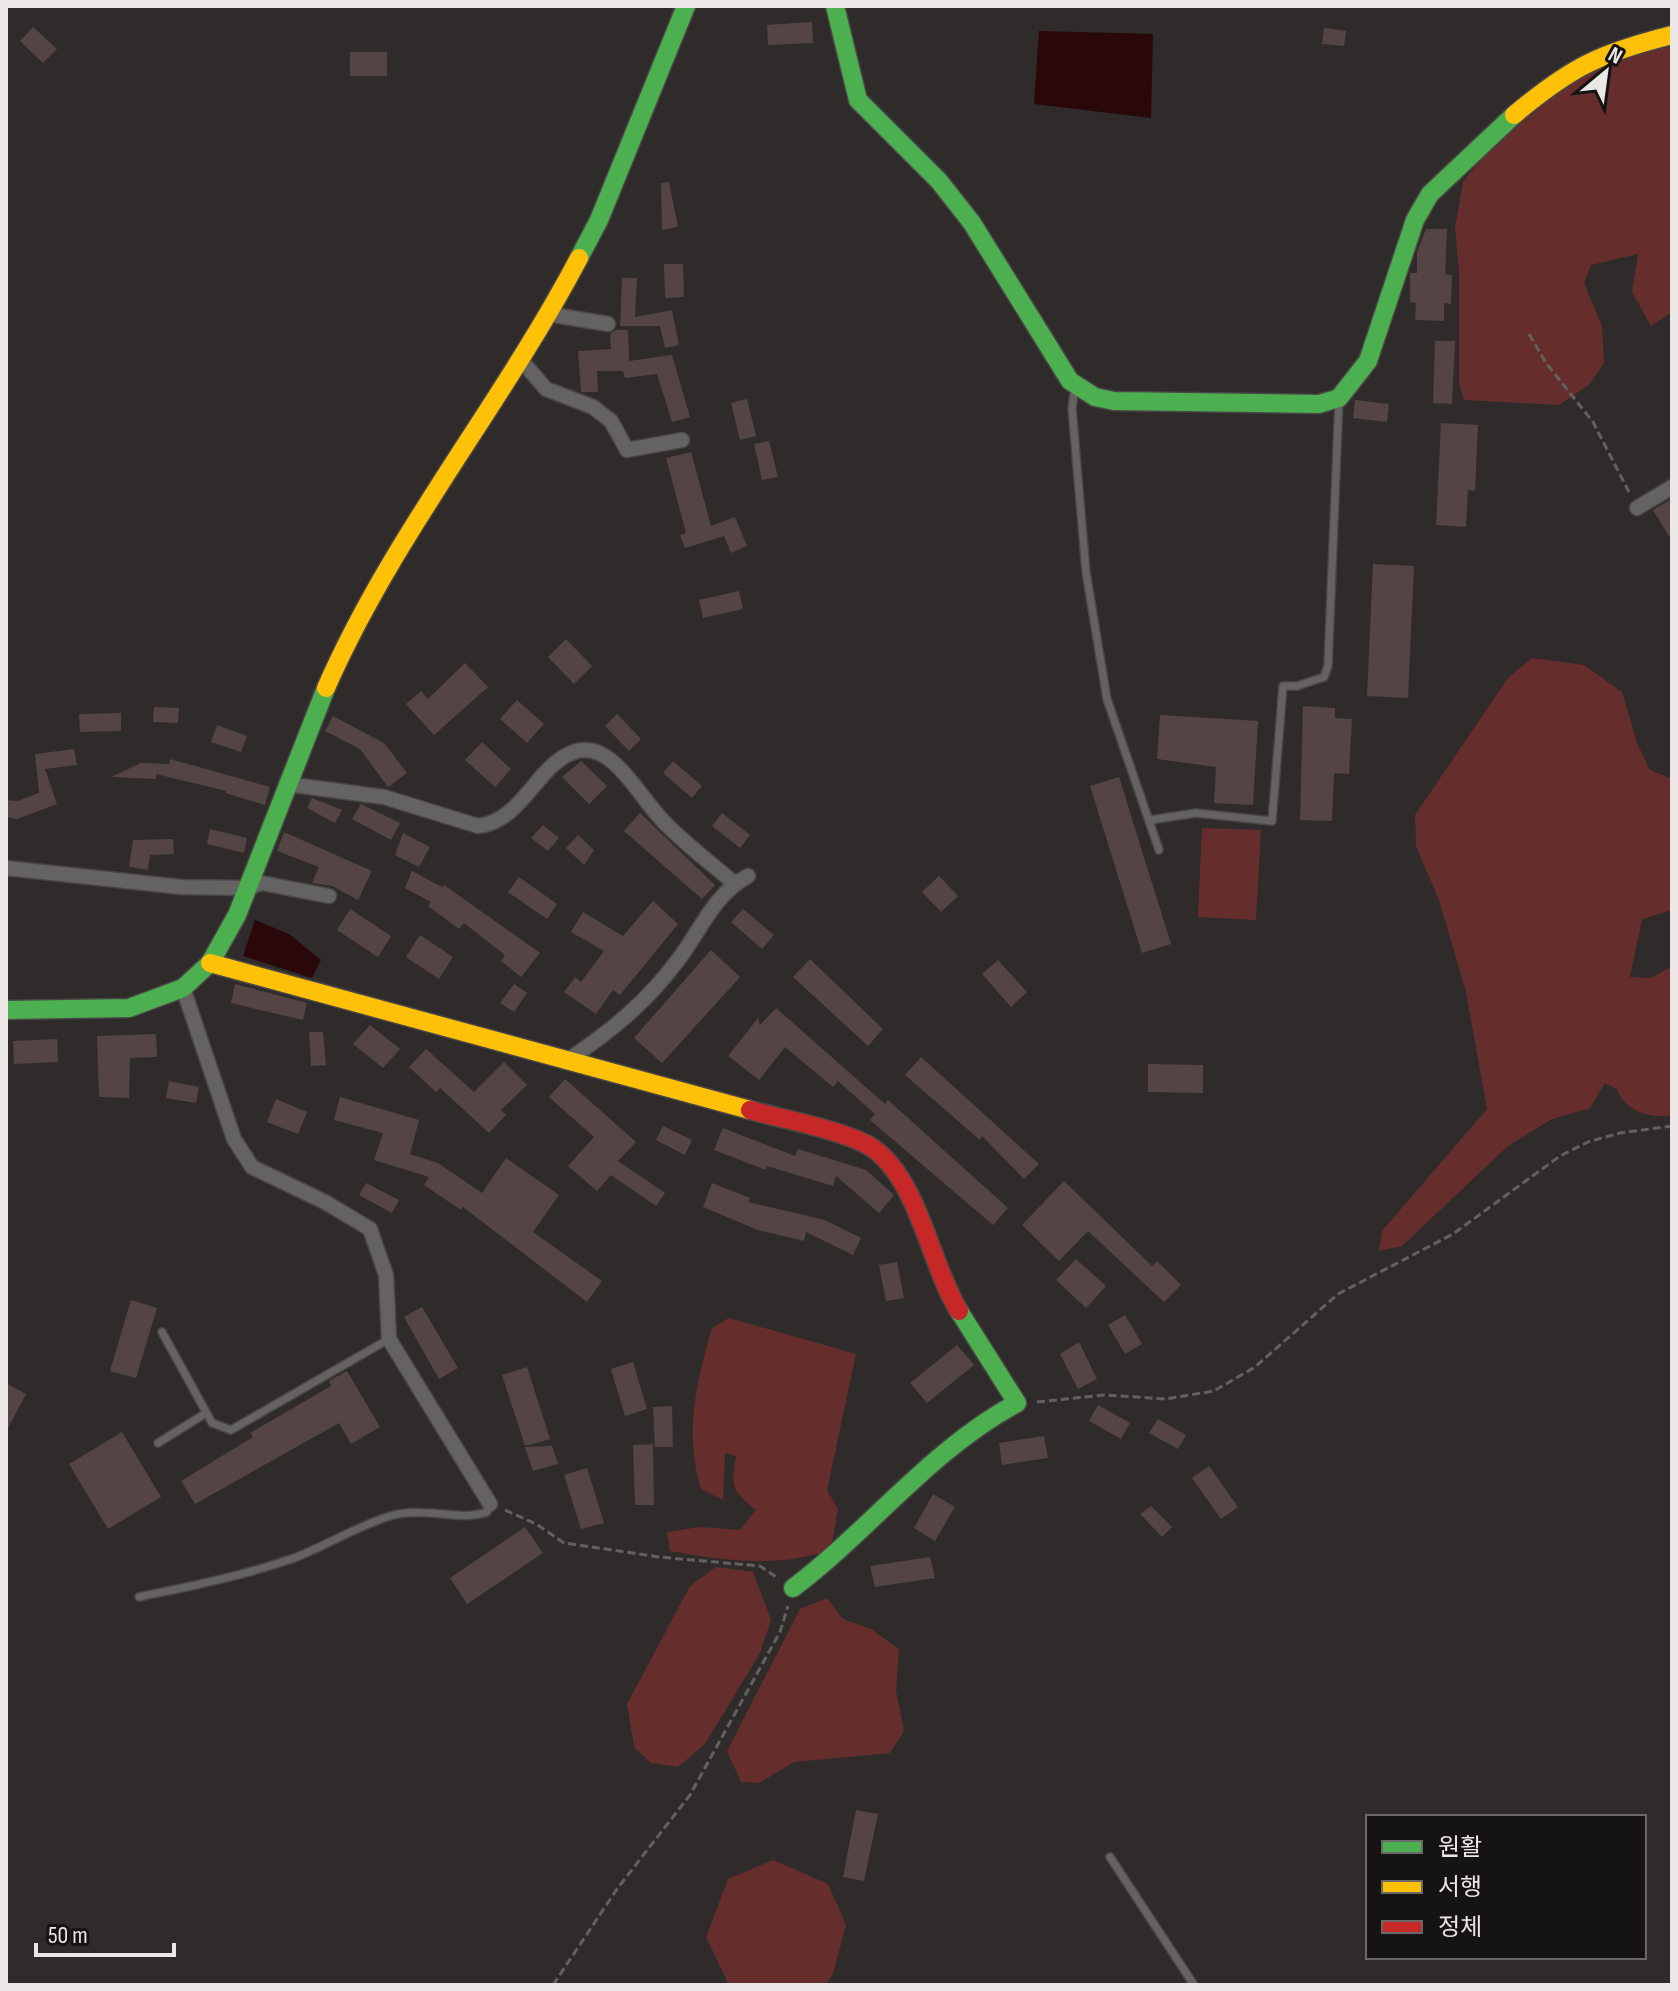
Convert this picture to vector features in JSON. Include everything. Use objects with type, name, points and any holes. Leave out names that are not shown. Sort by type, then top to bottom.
[{"type":"street","points":[[6,1010],[129,1008],[183,988],[210,963],[237,915],[286,784],[353,626],[385,568],[521,360],[599,220],[686,6]]},
{"type":"street","points":[[835,6],[858,100],[939,181],[964,212],[1046,347],[1075,385],[1095,397],[1114,401],[1319,404],[1339,398],[1368,361],[1415,220],[1430,194],[1490,135],[1556,80],[1609,51],[1672,35]]},
{"type":"street","points":[[548,314],[608,324]]},
{"type":"street","points":[[521,360],[546,389],[593,407],[611,421],[627,450],[682,440]]},
{"type":"street","points":[[1637,508],[1672,487]]},
{"type":"street","points":[[286,784],[384,797],[478,826],[506,816],[555,761],[572,751],[585,749],[604,756],[628,773],[658,816],[741,880],[710,909],[680,959],[639,1007],[615,1029],[565,1062]]},
{"type":"street","points":[[6,868],[181,887],[246,888],[262,883],[329,896]]},
{"type":"street","points":[[210,963],[830,1132],[873,1148],[903,1185],[944,1286],[1017,1403],[989,1415],[944,1447],[824,1567],[793,1588]]},
{"type":"street","points":[[183,988],[234,1139],[252,1167],[325,1202],[370,1229],[386,1275],[389,1339],[490,1504]]},
{"type":"lane","points":[[1075,385],[1072,408],[1086,572],[1107,699],[1159,850]]},
{"type":"lane","points":[[1150,820],[1196,813],[1272,821],[1283,686],[1314,682],[1324,677],[1328,666],[1339,398]]},
{"type":"lane","points":[[162,1332],[212,1423],[231,1430],[389,1339]]},
{"type":"lane","points":[[158,1443],[206,1413]]},
{"type":"lane","points":[[139,1597],[229,1578],[295,1557],[389,1516],[424,1510],[474,1516],[487,1512],[490,1504]]},
{"type":"lane","points":[[1110,1857],[1194,1985]]},
{"type":"path","points":[[1529,334],[1546,363],[1593,422],[1637,508]]},
{"type":"path","points":[[1017,1403],[1104,1395],[1166,1399],[1214,1391],[1255,1367],[1338,1294],[1453,1234],[1560,1156],[1599,1139],[1672,1126]]},
{"type":"path","points":[[490,1504],[536,1524],[564,1543],[760,1566],[793,1588],[780,1632],[690,1795],[617,1889],[553,1985]]},
{"type":"shaded area","points":[[1039,31],[1153,34],[1151,118],[1034,104]]},
{"type":"shaded area","points":[[1672,45],[1672,312],[1651,326],[1632,292],[1638,254],[1591,265],[1584,283],[1602,326],[1604,363],[1590,384],[1559,405],[1464,400],[1459,383],[1459,271],[1455,228],[1463,182],[1490,148],[1564,88],[1615,57]]},
{"type":"shaded area","points":[[1532,658],[1584,665],[1622,692],[1637,743],[1650,770],[1672,779],[1672,910],[1642,919],[1630,977],[1651,978],[1672,966],[1672,1115],[1655,1116],[1639,1112],[1625,1103],[1617,1089],[1605,1083],[1590,1108],[1552,1119],[1508,1146],[1402,1246],[1379,1251],[1382,1231],[1487,1109],[1466,992],[1439,900],[1416,846],[1415,815],[1508,678]]},
{"type":"shaded area","points":[[1202,828],[1261,830],[1256,920],[1198,917]]},
{"type":"shaded area","points":[[255,920],[289,934],[321,960],[312,978],[243,956]]},
{"type":"shaded area","points":[[729,1318],[856,1354],[827,1490],[838,1509],[831,1549],[772,1561],[730,1560],[670,1551],[667,1532],[700,1527],[740,1530],[756,1510],[735,1487],[736,1456],[725,1453],[723,1500],[701,1489],[693,1448],[697,1389],[712,1328]]},
{"type":"shaded area","points":[[716,1567],[753,1572],[771,1620],[760,1653],[705,1744],[678,1767],[651,1763],[634,1747],[627,1704],[690,1586]]},
{"type":"shaded area","points":[[827,1598],[843,1619],[871,1629],[899,1649],[896,1691],[904,1731],[890,1753],[794,1762],[759,1783],[741,1782],[727,1751],[800,1609]]},
{"type":"shaded area","points":[[773,1860],[828,1884],[846,1925],[833,1974],[826,1985],[729,1985],[706,1937],[728,1879]]},
{"type":"building","points":[[812,22],[813,43],[768,45],[767,25]]},
{"type":"building","points":[[33,27],[57,49],[43,63],[20,41]]},
{"type":"building","points":[[1324,28],[1346,31],[1344,46],[1322,44]]},
{"type":"building","points":[[350,52],[387,52],[387,76],[350,76]]},
{"type":"building","points":[[669,182],[678,227],[662,230],[661,183]]},
{"type":"building","points":[[1426,229],[1447,229],[1445,274],[1452,275],[1451,304],[1444,303],[1444,321],[1415,320],[1416,303],[1410,302],[1410,273],[1417,273],[1417,252]]},
{"type":"building","points":[[664,264],[683,264],[684,297],[665,298]]},
{"type":"building","points":[[622,278],[637,278],[635,317],[672,310],[679,345],[665,348],[660,326],[620,326]]},
{"type":"building","points":[[616,330],[628,330],[629,361],[672,355],[690,417],[672,422],[657,374],[625,378],[623,371],[597,371],[598,392],[581,392],[578,351],[611,349],[610,334]]},
{"type":"building","points":[[1435,341],[1455,341],[1452,404],[1433,403]]},
{"type":"building","points":[[747,399],[756,436],[740,440],[731,403]]},
{"type":"building","points":[[1355,400],[1389,404],[1387,422],[1353,418]]},
{"type":"building","points":[[1441,423],[1478,425],[1475,491],[1468,490],[1466,527],[1436,525]]},
{"type":"building","points":[[769,441],[778,477],[762,480],[754,444]]},
{"type":"building","points":[[691,452],[711,526],[735,517],[747,546],[731,553],[724,536],[685,548],[680,535],[686,533],[666,458]]},
{"type":"building","points":[[1672,499],[1672,541],[1653,510]]},
{"type":"building","points":[[1373,564],[1414,566],[1408,698],[1367,696]]},
{"type":"building","points":[[739,591],[743,609],[703,618],[699,600]]},
{"type":"building","points":[[566,639],[592,666],[574,684],[548,657]]},
{"type":"building","points":[[465,663],[488,687],[434,735],[406,704],[421,691],[428,699]]},
{"type":"building","points":[[517,700],[544,724],[527,743],[500,719]]},
{"type":"building","points":[[1303,706],[1335,708],[1335,718],[1352,719],[1349,774],[1334,773],[1332,821],[1300,820]]},
{"type":"building","points":[[154,707],[179,708],[178,723],[153,722]]},
{"type":"building","points":[[121,713],[121,731],[80,732],[79,714]]},
{"type":"building","points":[[617,714],[641,739],[629,751],[605,726]]},
{"type":"building","points":[[1160,715],[1258,721],[1253,805],[1214,803],[1216,767],[1157,759]]},
{"type":"building","points":[[333,716],[384,743],[407,773],[388,787],[360,749],[325,731]]},
{"type":"building","points":[[217,725],[247,736],[241,752],[211,742]]},
{"type":"building","points":[[482,742],[511,769],[495,787],[465,760]]},
{"type":"building","points":[[74,749],[77,765],[45,769],[57,804],[17,819],[6,817],[6,800],[17,801],[39,793],[35,754]]},
{"type":"building","points":[[170,759],[270,787],[265,805],[226,791],[156,774],[156,779],[111,777],[141,763],[169,764]]},
{"type":"building","points":[[581,761],[607,786],[589,804],[562,777]]},
{"type":"building","points":[[673,761],[702,786],[692,798],[663,773]]},
{"type":"building","points":[[1119,777],[1171,944],[1142,953],[1090,786]]},
{"type":"building","points":[[312,798],[342,810],[335,823],[307,808]]},
{"type":"building","points":[[361,804],[400,823],[391,840],[352,819]]},
{"type":"building","points":[[640,813],[715,885],[702,899],[624,831]]},
{"type":"building","points":[[722,813],[750,835],[740,848],[712,826]]},
{"type":"building","points":[[543,825],[559,838],[548,851],[531,838]]},
{"type":"building","points":[[210,829],[247,838],[244,853],[207,844]]},
{"type":"building","points":[[284,832],[372,871],[358,900],[332,886],[312,883],[319,867],[277,851]]},
{"type":"building","points":[[403,833],[430,847],[419,867],[395,855]]},
{"type":"building","points":[[578,835],[594,850],[584,865],[566,848]]},
{"type":"building","points":[[173,839],[174,854],[150,855],[148,870],[129,867],[133,840]]},
{"type":"building","points":[[412,871],[442,887],[444,885],[540,953],[521,977],[501,961],[505,955],[464,923],[459,929],[428,906],[431,902],[405,888]]},
{"type":"building","points":[[939,876],[958,896],[941,912],[922,892]]},
{"type":"building","points":[[519,877],[557,904],[547,919],[508,892]]},
{"type":"building","points":[[653,901],[678,924],[620,995],[613,990],[596,1014],[564,992],[575,977],[581,982],[604,951],[571,932],[583,912],[623,936]]},
{"type":"building","points":[[350,909],[391,936],[378,957],[337,930]]},
{"type":"building","points":[[743,909],[774,935],[762,949],[731,922]]},
{"type":"building","points":[[420,935],[453,957],[439,979],[406,957]]},
{"type":"building","points":[[711,950],[740,977],[662,1063],[634,1038]]},
{"type":"building","points":[[810,959],[883,1029],[868,1046],[793,977]]},
{"type":"building","points":[[998,960],[1027,992],[1011,1007],[982,974]]},
{"type":"building","points":[[235,984],[307,1003],[303,1020],[231,1003]]},
{"type":"building","points":[[514,984],[527,993],[514,1012],[500,1003]]},
{"type":"building","points":[[776,1008],[885,1104],[888,1100],[1008,1208],[993,1225],[870,1120],[875,1114],[838,1081],[833,1087],[785,1047],[759,1080],[728,1056],[758,1018],[760,1025]]},
{"type":"building","points":[[370,1025],[400,1049],[383,1068],[353,1044]]},
{"type":"building","points":[[309,1032],[323,1032],[326,1065],[311,1066]]},
{"type":"building","points":[[156,1034],[157,1057],[130,1058],[129,1098],[99,1097],[97,1036]]},
{"type":"building","points":[[57,1039],[58,1062],[14,1064],[13,1041]]},
{"type":"building","points":[[426,1049],[474,1092],[504,1062],[527,1085],[501,1110],[506,1115],[489,1133],[440,1088],[436,1092],[409,1067]]},
{"type":"building","points":[[921,1057],[1039,1164],[1024,1179],[982,1136],[980,1140],[905,1075]]},
{"type":"building","points":[[1148,1064],[1203,1065],[1203,1093],[1148,1092]]},
{"type":"building","points":[[565,1079],[636,1142],[618,1161],[665,1193],[656,1206],[611,1175],[597,1191],[568,1166],[594,1137],[549,1097]]},
{"type":"building","points":[[169,1081],[199,1087],[196,1103],[166,1098]]},
{"type":"building","points":[[340,1097],[419,1120],[410,1154],[438,1163],[482,1193],[506,1158],[559,1195],[533,1232],[602,1281],[587,1302],[463,1207],[461,1210],[424,1185],[429,1177],[374,1160],[383,1133],[334,1120]]},
{"type":"building","points":[[276,1099],[307,1112],[298,1134],[267,1122]]},
{"type":"building","points":[[663,1126],[692,1140],[685,1155],[656,1140]]},
{"type":"building","points":[[723,1128],[795,1156],[798,1149],[866,1170],[894,1195],[879,1213],[836,1176],[833,1186],[767,1166],[766,1170],[714,1150]]},
{"type":"building","points":[[1064,1181],[1152,1266],[1157,1261],[1181,1285],[1164,1302],[1088,1231],[1059,1261],[1022,1225]]},
{"type":"building","points":[[366,1183],[399,1200],[392,1213],[359,1195]]},
{"type":"building","points":[[712,1183],[750,1198],[748,1202],[825,1220],[861,1238],[853,1255],[806,1232],[804,1241],[758,1230],[703,1207]]},
{"type":"building","points":[[1076,1259],[1106,1286],[1086,1308],[1056,1280]]},
{"type":"building","points":[[897,1262],[904,1298],[886,1301],[879,1265]]},
{"type":"building","points":[[131,1300],[157,1308],[136,1378],[110,1371]]},
{"type":"building","points":[[422,1307],[458,1368],[439,1379],[404,1317]]},
{"type":"building","points":[[1125,1315],[1142,1344],[1125,1354],[1108,1325]]},
{"type":"building","points":[[1079,1342],[1097,1379],[1078,1389],[1060,1354]]},
{"type":"building","points":[[957,1345],[974,1365],[927,1403],[910,1383]]},
{"type":"building","points":[[633,1362],[647,1409],[625,1416],[611,1369]]},
{"type":"building","points":[[527,1367],[550,1439],[525,1446],[502,1375]]},
{"type":"building","points":[[347,1371],[380,1427],[351,1444],[339,1423],[195,1504],[181,1481],[253,1437],[250,1433],[331,1386],[329,1381]]},
{"type":"building","points":[[6,1383],[26,1394],[6,1432]]},
{"type":"building","points":[[1098,1405],[1130,1423],[1121,1439],[1089,1421]]},
{"type":"building","points":[[672,1406],[673,1447],[655,1447],[653,1407]]},
{"type":"building","points":[[1158,1419],[1186,1435],[1178,1449],[1149,1433]]},
{"type":"building","points":[[122,1432],[161,1497],[108,1529],[69,1464]]},
{"type":"building","points":[[1044,1436],[1048,1458],[1002,1465],[999,1443]]},
{"type":"building","points":[[653,1444],[654,1505],[635,1505],[633,1445]]},
{"type":"building","points":[[552,1446],[558,1464],[533,1471],[525,1447]]},
{"type":"building","points":[[1209,1466],[1238,1507],[1221,1519],[1192,1478]]},
{"type":"building","points":[[587,1468],[604,1523],[581,1529],[564,1475]]},
{"type":"building","points":[[933,1494],[955,1507],[935,1541],[914,1528]]},
{"type":"building","points":[[1151,1506],[1172,1527],[1162,1537],[1140,1514]]},
{"type":"building","points":[[525,1527],[543,1553],[467,1604],[450,1578]]},
{"type":"building","points":[[930,1557],[935,1578],[875,1587],[870,1566]]},
{"type":"building","points":[[856,1810],[878,1814],[864,1881],[843,1877]]},
{"type":"traffic: fast","points":[[579,258],[599,220],[686,6]]},
{"type":"traffic: fast","points":[[835,6],[858,100],[939,181],[972,223],[1070,381],[1095,397],[1114,401],[1319,404],[1339,398],[1368,361],[1415,220],[1430,194],[1514,115]]},
{"type":"traffic: fast","points":[[6,1010],[129,1008],[183,988],[210,963],[237,915],[326,688]]},
{"type":"traffic: fast","points":[[793,1588],[956,1443],[1017,1403],[959,1311]]},
{"type":"traffic: slow","points":[[1514,115],[1587,64],[1625,48],[1672,35]]},
{"type":"traffic: slow","points":[[326,688],[383,577],[516,366],[579,258]]},
{"type":"traffic: slow","points":[[210,963],[750,1110]]},
{"type":"traffic: jam","points":[[750,1110],[814,1126],[874,1149],[889,1164],[913,1202],[959,1311]]}]
